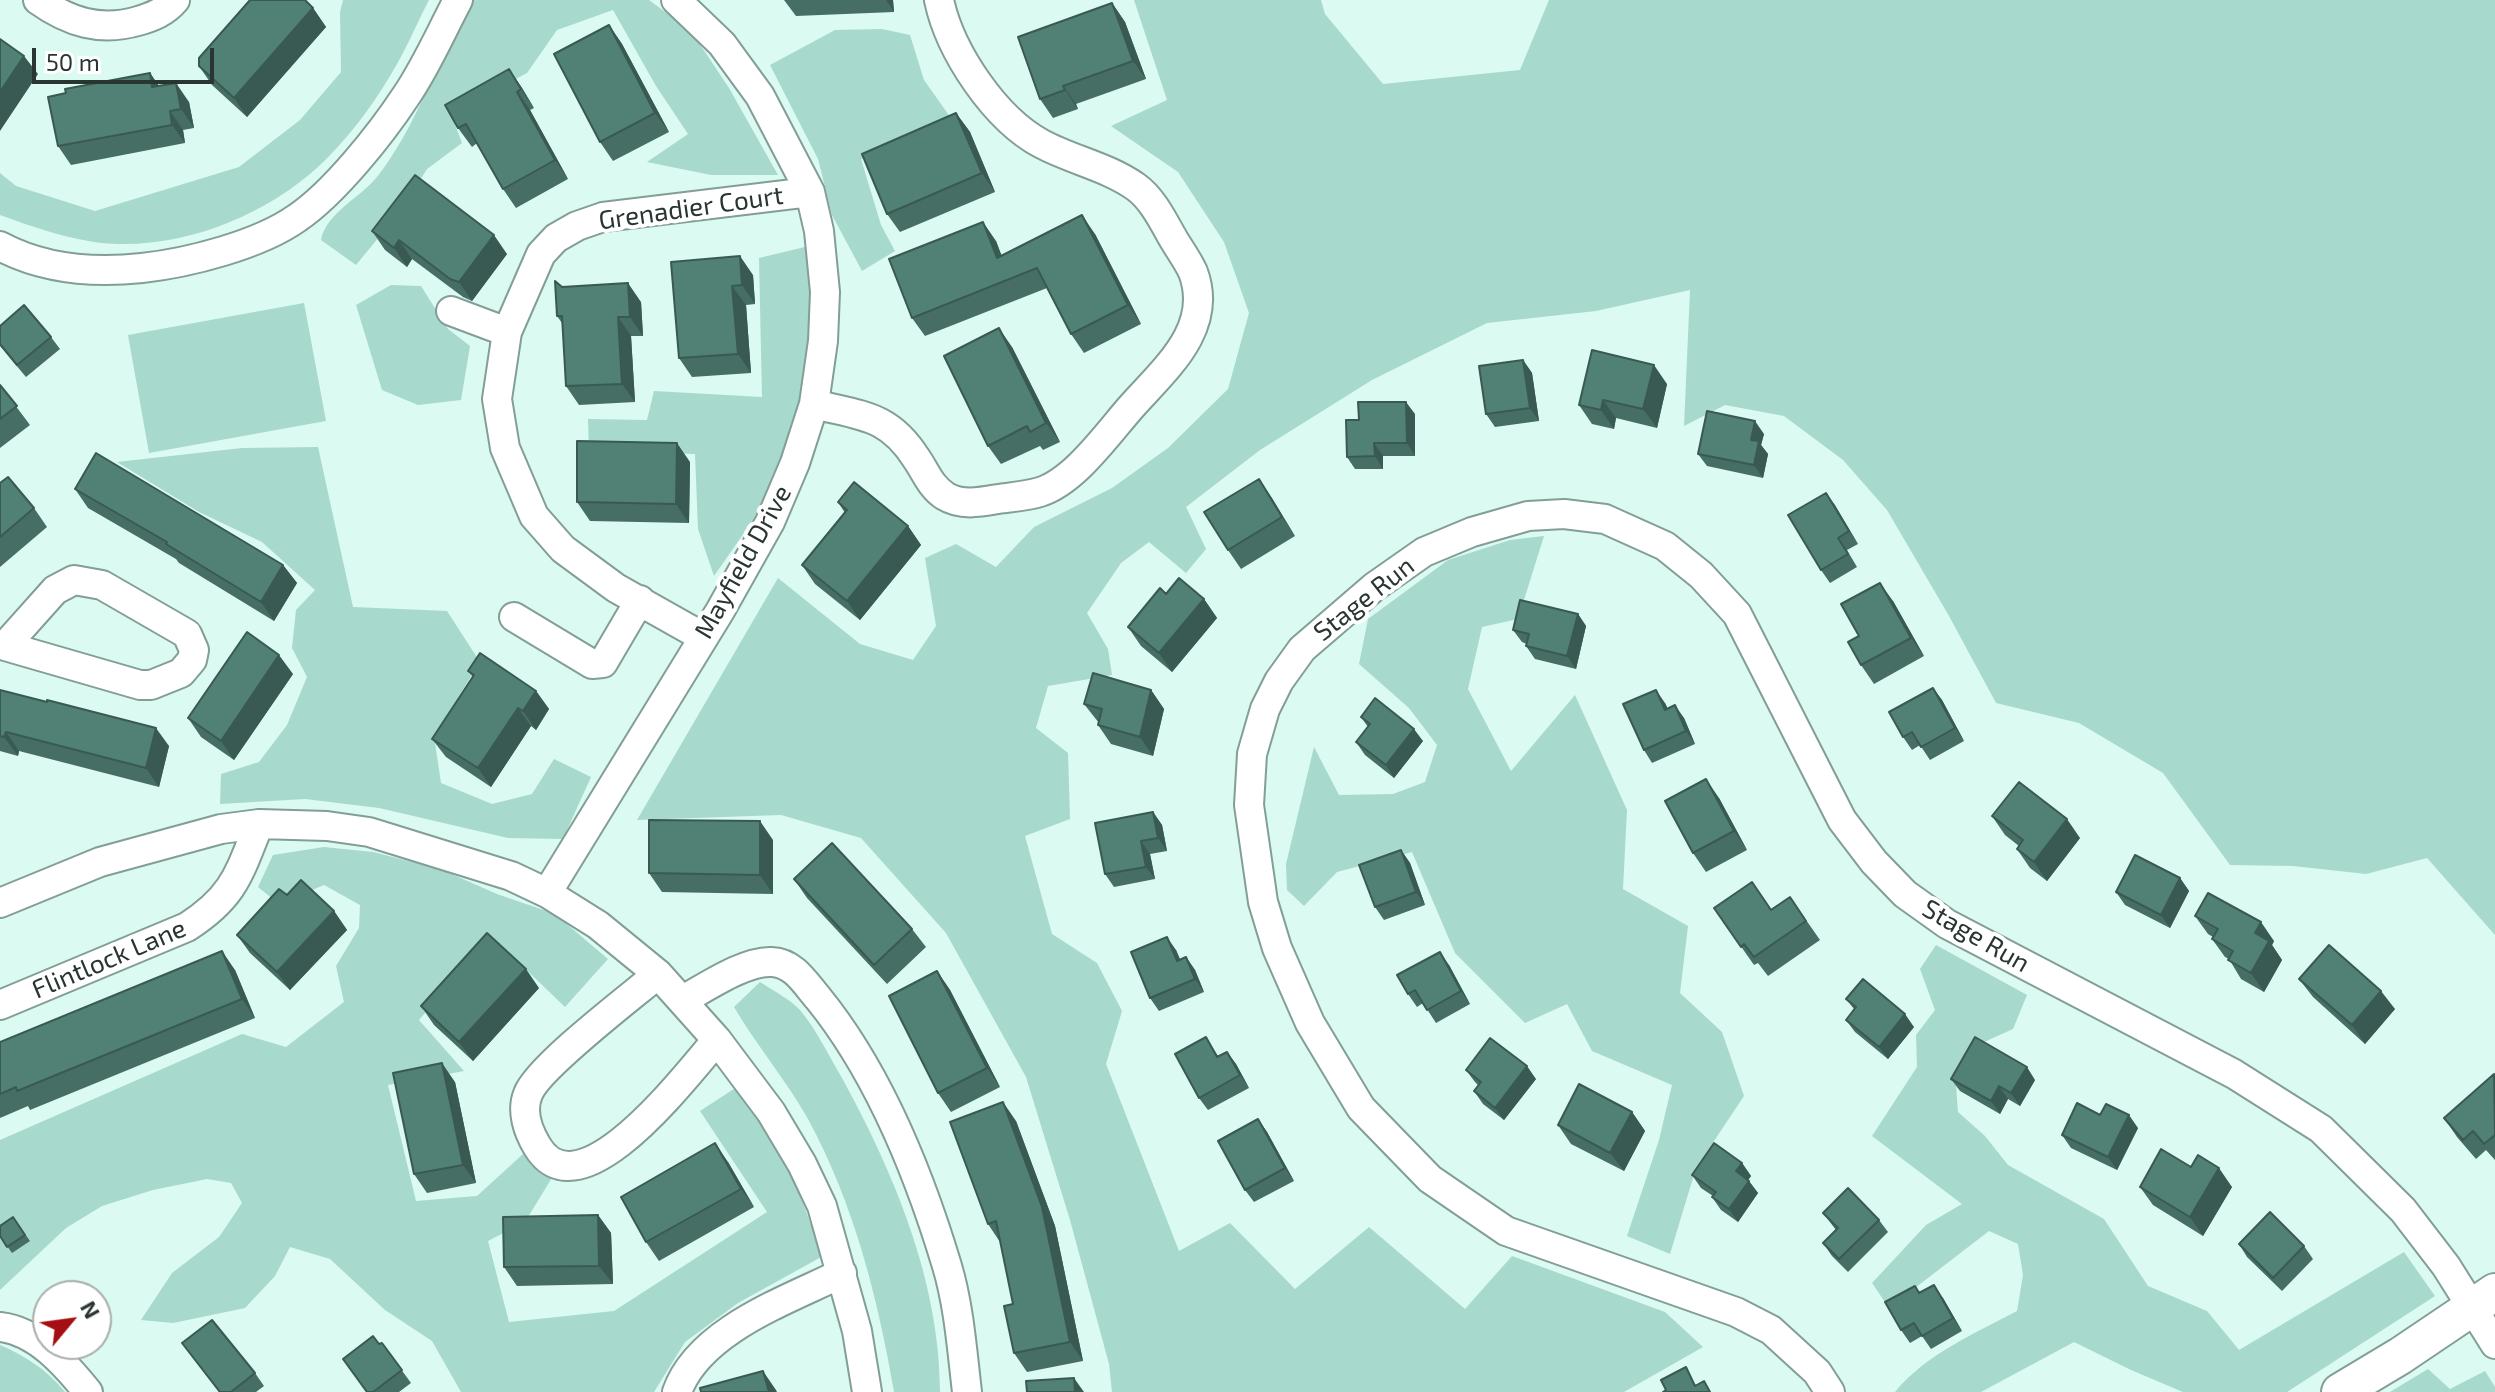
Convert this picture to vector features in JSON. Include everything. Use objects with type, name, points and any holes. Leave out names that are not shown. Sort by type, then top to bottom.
[{"type":"street","points":[[38,0],[56,13],[102,27],[153,17],[175,0]]},
{"type":"street","points":[[0,246],[12,253],[54,265],[104,272],[167,265],[261,238],[297,218],[330,191],[360,156],[407,96],[458,0]]},
{"type":"street","name":"Mayfield Drive","points":[[547,893],[770,522],[795,463],[814,404],[823,341],[825,292],[819,231],[810,192],[752,86],[722,44],[676,0]]},
{"type":"street","points":[[814,404],[882,422],[900,436],[931,483],[947,497],[967,503],[1041,492],[1063,480],[1083,462],[1184,347],[1196,320],[1199,299],[1192,271],[1156,210],[1137,187],[1094,165],[1041,144],[999,110],[970,75],[939,0]]},
{"type":"street","name":"Grenadier Court","points":[[703,637],[616,588],[563,549],[534,516],[505,448],[497,399],[507,332],[541,254],[556,238],[577,226],[603,217],[810,192]]},
{"type":"street","points":[[451,311],[507,332]]},
{"type":"street","name":"Stage Run","points":[[1830,1392],[1817,1372],[1771,1330],[1736,1312],[1506,1231],[1430,1179],[1361,1108],[1310,1023],[1277,948],[1263,902],[1249,805],[1252,754],[1265,709],[1279,681],[1302,649],[1374,587],[1424,552],[1472,532],[1528,516],[1564,514],[1605,519],[1665,546],[1701,575],[1737,614],[1842,820],[1874,862],[1905,894],[1947,924],[2234,1074],[2321,1129],[2403,1210],[2446,1266],[2484,1300],[2495,1344]]},
{"type":"street","points":[[74,580],[102,585],[187,634],[194,650],[192,660],[181,673],[151,685],[140,685],[2,645],[55,590],[74,580]]},
{"type":"street","points":[[514,617],[592,664],[603,663],[640,600]]},
{"type":"street","points":[[0,903],[100,862],[221,829],[259,824],[327,826],[369,832],[511,876],[547,893],[598,925],[658,974],[717,1040],[771,1112],[802,1164],[822,1206],[857,1331],[867,1392]]},
{"type":"street","name":"Flintlock Lane","points":[[0,1005],[187,927],[210,912],[228,894],[238,878],[259,824]]},
{"type":"street","points":[[683,1000],[736,971],[771,962],[794,969],[832,1015],[869,1072],[924,1195],[948,1269],[967,1392]]},
{"type":"street","points":[[658,974],[551,1064],[528,1093],[525,1119],[537,1147],[547,1159],[567,1168],[611,1151],[644,1122],[717,1040]]},
{"type":"street","points":[[677,1392],[681,1381],[724,1334],[842,1273]]},
{"type":"street","points":[[2340,1392],[2484,1300]]},
{"type":"street","points":[[0,1327],[10,1328],[48,1348],[88,1392]]},
{"type":"green space","points":[[343,0],[429,0],[395,67],[357,124],[318,167],[270,202],[214,228],[184,237],[124,244],[70,237],[0,215],[0,173],[16,186],[95,211],[239,167],[300,120],[341,72],[340,12]]},
{"type":"green space","points":[[465,0],[649,0],[691,31],[729,88],[778,175],[711,175],[647,162],[688,134],[656,86],[613,10],[557,30],[527,73],[451,114],[462,143],[427,169],[402,209],[356,265],[321,240],[324,230],[336,214],[377,177],[404,136]]},
{"type":"green space","points":[[1134,0],[1321,0],[1325,14],[1383,84],[1520,70],[1549,0],[2495,0],[2495,935],[2427,858],[2366,874],[2293,866],[2230,865],[2163,773],[2079,723],[1996,703],[1887,510],[1843,460],[1784,416],[1725,405],[1684,426],[1690,290],[1596,311],[1487,323],[1372,380],[1260,450],[1186,507],[1206,549],[1186,573],[1149,542],[1121,563],[1087,613],[1108,649],[1112,675],[1048,686],[1036,728],[1068,753],[1070,819],[1025,836],[1052,934],[1097,963],[1122,1011],[1106,1064],[1179,1251],[1230,1223],[1295,1289],[1369,1227],[1465,1309],[1512,1256],[1665,1312],[1703,1347],[1624,1392],[1112,1392],[1109,1364],[1070,1220],[1026,1077],[946,933],[861,838],[781,815],[637,820],[778,578],[860,644],[913,660],[936,626],[925,558],[956,544],[996,567],[1034,527],[1112,488],[1168,448],[1228,389],[1249,313],[1224,242],[1178,172],[1111,126],[1167,100]]},
{"type":"green space","points":[[882,29],[910,35],[924,80],[953,121],[917,146],[861,159],[881,225],[895,251],[862,271],[832,215],[818,159],[770,65],[835,30]]},
{"type":"green space","points":[[809,246],[809,365],[778,476],[751,523],[714,576],[698,529],[695,454],[589,452],[588,419],[647,420],[654,391],[762,397],[759,258]]},
{"type":"green space","points":[[391,285],[421,286],[448,329],[470,346],[461,400],[418,405],[382,390],[356,305]]},
{"type":"green space","points":[[304,303],[326,421],[149,453],[128,335]]},
{"type":"green space","points":[[318,447],[353,607],[447,611],[480,662],[434,736],[441,783],[492,804],[532,794],[554,759],[591,777],[563,839],[508,838],[379,808],[305,799],[220,804],[221,774],[259,762],[287,725],[307,677],[292,648],[296,610],[315,590],[262,542],[199,512],[117,462],[242,448]]},
{"type":"green space","points":[[1544,536],[1518,619],[1482,627],[1468,689],[1511,771],[1575,695],[1627,810],[1623,889],[1688,926],[1680,993],[1722,1032],[1744,1096],[1696,1168],[1670,1254],[1627,1236],[1659,1140],[1672,1085],[1592,1051],[1567,1004],[1525,1023],[1455,953],[1412,852],[1337,872],[1304,906],[1287,890],[1286,864],[1314,747],[1339,795],[1393,794],[1425,782],[1437,745],[1409,708],[1359,664],[1368,619],[1448,560],[1510,540]]},
{"type":"green space","points":[[324,847],[373,852],[440,869],[497,894],[555,914],[608,959],[565,1007],[491,936],[419,1020],[464,1071],[388,1085],[416,1201],[477,1196],[523,1154],[553,1176],[525,1222],[488,1241],[509,1322],[614,1311],[767,1212],[700,1111],[740,1085],[786,1159],[823,1256],[738,1303],[685,1342],[654,1392],[461,1392],[432,1341],[385,1310],[330,1259],[290,1247],[275,1276],[245,1308],[173,1323],[141,1320],[172,1273],[219,1237],[242,1203],[231,1183],[207,1179],[153,1190],[102,1206],[66,1228],[0,1290],[0,1140],[242,1034],[286,1047],[344,1002],[336,966],[359,928],[360,905],[324,885],[279,904],[258,887],[273,855]]},
{"type":"green space","points":[[1936,945],[2027,995],[2013,1029],[1973,1047],[1956,1085],[1958,1112],[1985,1136],[2008,1165],[2104,1219],[2148,1286],[2207,1311],[2239,1350],[2404,1252],[2435,1296],[2287,1392],[2183,1392],[2074,1342],[1981,1392],[1895,1392],[1936,1356],[2017,1311],[2023,1275],[2018,1244],[1989,1231],[1889,1308],[1872,1283],[1926,1225],[1962,1204],[1872,1136],[1917,1067],[1916,1035],[1935,1010],[1920,969]]},
{"type":"green space","points":[[760,982],[791,1002],[806,1017],[861,1114],[896,1190],[923,1269],[932,1310],[940,1392],[894,1392],[872,1287],[839,1184],[808,1119],[734,1007]]},
{"type":"green space","points":[[0,1345],[36,1364],[65,1392],[0,1392]]},
{"type":"green space","points":[[2428,1369],[2450,1389],[2485,1371],[2495,1392],[2390,1392]]},
{"type":"building","points":[[250,0],[305,0],[313,8],[234,98],[199,66],[199,58]]},
{"type":"building","points":[[1112,3],[1133,61],[1063,86],[1065,90],[1040,99],[1018,37]]},
{"type":"building","points":[[609,25],[655,113],[600,142],[554,54]]},
{"type":"building","points":[[0,39],[24,56],[0,92]]},
{"type":"building","points":[[509,69],[521,89],[517,92],[555,160],[503,189],[466,124],[458,128],[445,105]]},
{"type":"building","points":[[150,73],[152,87],[176,83],[181,109],[170,111],[172,125],[58,146],[48,97],[66,93],[65,89]]},
{"type":"building","points":[[956,113],[982,173],[887,214],[862,154]]},
{"type":"building","points":[[415,175],[494,235],[459,282],[450,279],[399,240],[394,248],[372,231]]},
{"type":"building","points":[[1082,215],[1128,305],[1071,334],[1037,268],[912,318],[889,259],[983,222],[997,258]]},
{"type":"building","points":[[740,256],[742,285],[732,286],[738,354],[679,358],[671,262]]},
{"type":"building","points":[[555,281],[562,287],[628,283],[630,317],[618,317],[622,384],[566,386],[562,316],[557,316]]},
{"type":"building","points":[[24,305],[51,337],[17,365],[0,344],[0,326]]},
{"type":"building","points":[[999,328],[1046,423],[1030,432],[1027,426],[988,446],[944,356]]},
{"type":"building","points":[[1592,350],[1654,365],[1643,409],[1603,400],[1601,410],[1579,405]]},
{"type":"building","points":[[1523,360],[1530,408],[1486,414],[1479,366]]},
{"type":"building","points":[[0,385],[17,406],[0,419]]},
{"type":"building","points":[[1358,402],[1406,402],[1407,443],[1374,443],[1375,456],[1347,457],[1346,420],[1359,420]]},
{"type":"building","points":[[1707,411],[1755,421],[1751,440],[1759,441],[1754,465],[1698,454]]},
{"type":"building","points":[[577,441],[677,443],[676,504],[577,502]]},
{"type":"building","points":[[96,453],[283,565],[261,602],[167,542],[75,489]]},
{"type":"building","points":[[8,477],[34,508],[0,537],[0,483]]},
{"type":"building","points":[[1259,479],[1282,517],[1228,550],[1204,512]]},
{"type":"building","points":[[854,482],[908,526],[847,601],[802,565],[847,510],[838,502]]},
{"type":"building","points":[[1826,493],[1849,531],[1838,538],[1848,554],[1821,570],[1788,515]]},
{"type":"building","points":[[1179,578],[1204,599],[1159,653],[1128,627],[1160,588],[1166,594]]},
{"type":"building","points":[[1880,583],[1911,638],[1861,665],[1848,642],[1859,636],[1841,604]]},
{"type":"building","points":[[1520,600],[1578,614],[1567,656],[1526,646],[1529,634],[1513,630]]},
{"type":"building","points":[[247,632],[279,655],[221,741],[188,718]]},
{"type":"building","points":[[480,653],[536,691],[523,711],[518,708],[478,768],[432,739],[474,675],[468,671]]},
{"type":"building","points":[[1093,673],[1151,690],[1140,737],[1098,725],[1102,709],[1084,704]]},
{"type":"building","points":[[1933,688],[1955,728],[1921,747],[1912,732],[1903,737],[1889,712]]},
{"type":"building","points":[[0,690],[156,728],[146,768],[6,732],[4,737],[0,736]]},
{"type":"building","points":[[1656,690],[1665,710],[1675,705],[1686,731],[1644,750],[1623,704]]},
{"type":"building","points":[[1375,698],[1414,729],[1386,765],[1356,742],[1370,724],[1361,717]]},
{"type":"building","points":[[1706,779],[1734,831],[1693,853],[1665,801]]},
{"type":"building","points":[[2019,782],[2067,819],[2034,862],[2017,849],[2023,840],[1992,816]]},
{"type":"building","points":[[1153,812],[1158,838],[1141,841],[1146,867],[1105,874],[1095,823]]},
{"type":"building","points":[[649,820],[760,821],[760,875],[649,873]]},
{"type":"building","points":[[832,843],[912,929],[874,965],[794,879]]},
{"type":"building","points":[[1401,850],[1416,892],[1375,907],[1359,865]]},
{"type":"building","points":[[2135,855],[2180,878],[2161,915],[2116,892]]},
{"type":"building","points":[[301,880],[334,911],[277,972],[237,935],[279,889],[287,895]]},
{"type":"building","points":[[1752,882],[1771,910],[1790,897],[1806,921],[1754,957],[1744,944],[1741,947],[1714,908]]},
{"type":"building","points":[[2208,893],[2261,922],[2255,933],[2269,941],[2251,973],[2228,960],[2233,951],[2212,939],[2218,929],[2195,916]]},
{"type":"building","points":[[487,933],[526,969],[459,1042],[421,1006]]},
{"type":"building","points":[[1167,937],[1177,961],[1186,957],[1195,979],[1150,998],[1131,952]]},
{"type":"building","points":[[2329,945],[2381,991],[2352,1025],[2299,979]]},
{"type":"building","points":[[222,951],[242,999],[17,1091],[16,1087],[0,1094],[0,1042]]},
{"type":"building","points":[[1440,952],[1461,991],[1427,1010],[1415,990],[1408,994],[1397,975]]},
{"type":"building","points":[[937,971],[987,1068],[938,1093],[889,996]]},
{"type":"building","points":[[1863,979],[1905,1014],[1879,1047],[1846,1020],[1856,1007],[1846,999]]},
{"type":"building","points":[[1206,1037],[1217,1057],[1227,1052],[1240,1075],[1199,1098],[1175,1054]]},
{"type":"building","points":[[1975,1037],[2027,1067],[2011,1093],[1999,1086],[1991,1101],[1951,1079]]},
{"type":"building","points":[[1490,1038],[1527,1066],[1495,1108],[1474,1091],[1481,1082],[1466,1070]]},
{"type":"building","points":[[442,1063],[463,1165],[414,1174],[393,1073]]},
{"type":"building","points":[[2494,1074],[2495,1135],[2484,1144],[2473,1131],[2463,1140],[2444,1118]]},
{"type":"building","points":[[1579,1084],[1632,1112],[1610,1153],[1558,1125]]},
{"type":"building","points":[[1003,1102],[1042,1207],[1070,1342],[1014,1353],[1004,1306],[1013,1304],[996,1221],[988,1224],[950,1122]]},
{"type":"building","points":[[2077,1103],[2100,1115],[2106,1104],[2129,1115],[2108,1157],[2062,1135]]},
{"type":"building","points":[[1258,1119],[1285,1168],[1245,1190],[1218,1141]]},
{"type":"building","points":[[715,1143],[741,1189],[646,1242],[621,1197]]},
{"type":"building","points":[[1714,1143],[1742,1163],[1736,1171],[1749,1181],[1729,1209],[1712,1197],[1716,1192],[1692,1175]]},
{"type":"building","points":[[2161,1149],[2191,1167],[2198,1155],[2219,1168],[2190,1217],[2140,1187]]},
{"type":"building","points":[[1848,1188],[1879,1220],[1839,1259],[1823,1243],[1838,1228],[1823,1213]]},
{"type":"building","points":[[2270,1212],[2304,1246],[2273,1278],[2239,1244]]},
{"type":"building","points":[[598,1215],[599,1266],[504,1267],[503,1217]]},
{"type":"building","points":[[13,1217],[25,1235],[7,1247],[0,1236],[0,1226]]},
{"type":"building","points":[[1934,1285],[1953,1318],[1922,1336],[1914,1323],[1901,1330],[1885,1302],[1915,1286],[1919,1293]]},
{"type":"building","points":[[212,1320],[255,1373],[231,1392],[220,1392],[182,1343]]},
{"type":"building","points":[[373,1336],[402,1370],[373,1392],[367,1392],[343,1359]]},
{"type":"building","points":[[1686,1367],[1695,1386],[1704,1381],[1710,1392],[1663,1392],[1666,1390],[1661,1380]]},
{"type":"building","points":[[763,1371],[769,1392],[701,1392],[700,1388]]},
{"type":"building","points":[[1074,1378],[1075,1392],[1027,1392],[1026,1381]]}]
